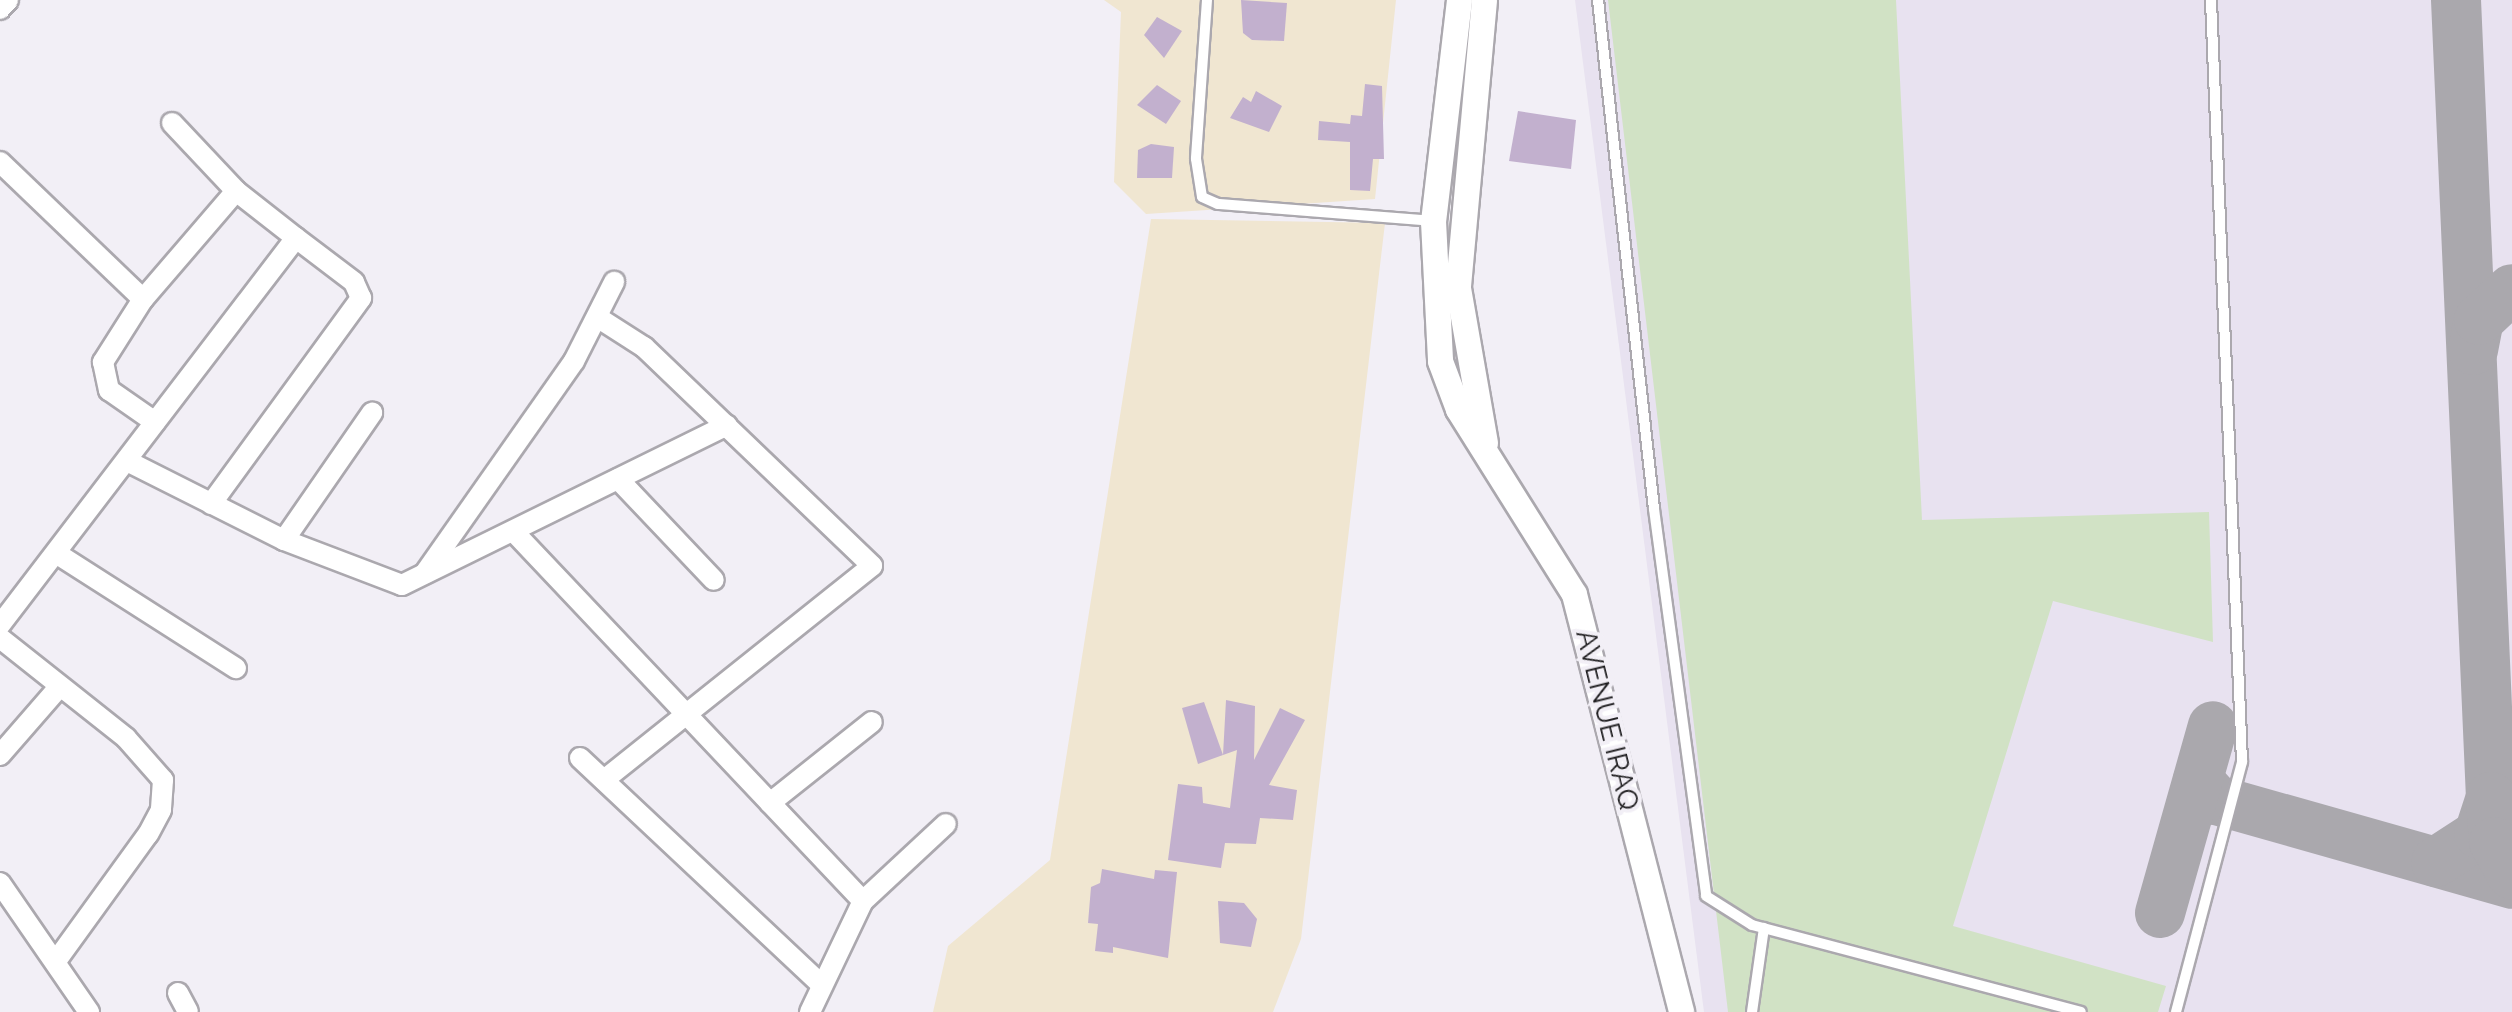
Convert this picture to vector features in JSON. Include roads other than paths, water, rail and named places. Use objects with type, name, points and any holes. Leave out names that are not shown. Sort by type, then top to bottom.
[{"type":"street","points":[[0,9],[8,0]]},
{"type":"street","name":"AVENUE IRAQ","points":[[1459,0],[1433,221],[1440,360],[1458,409],[1559,563],[1579,608],[1681,1012]]},
{"type":"street","name":"AVENUE IRAQ","points":[[1484,0],[1458,288],[1485,448]]},
{"type":"street","points":[[172,124],[236,190],[354,282],[361,298],[211,504]]},
{"type":"street","points":[[0,162],[143,298]]},
{"type":"street","points":[[155,422],[109,390],[102,371],[143,298],[236,190]]},
{"type":"street","points":[[0,625],[59,555],[296,238]]},
{"type":"street","points":[[424,575],[574,361],[614,282]]},
{"type":"street","points":[[597,317],[644,347],[872,566],[604,780]]},
{"type":"street","points":[[284,540],[372,413]]},
{"type":"street","points":[[127,462],[284,540],[394,584],[424,575],[727,425]]},
{"type":"street","points":[[618,479],[714,580]]},
{"type":"street","points":[[512,531],[863,901]]},
{"type":"street","points":[[59,555],[236,668]]},
{"type":"street","points":[[0,638],[157,766],[164,795],[148,834],[56,961]]},
{"type":"street","points":[[0,755],[60,686]]},
{"type":"street","points":[[770,802],[872,722]]},
{"type":"street","points":[[580,758],[822,985]]},
{"type":"street","points":[[810,1012],[863,901],[946,824]]},
{"type":"street","points":[[0,883],[89,1012]]},
{"type":"street","points":[[178,993],[188,1012]]},
{"type":"lane","points":[[1207,0],[1195,176],[1202,197],[1218,204],[1433,221]]},
{"type":"lane","points":[[1598,0],[1699,879],[1718,909],[1764,928],[2081,1012]]},
{"type":"lane","points":[[2176,1012],[2241,779],[2211,0]]},
{"type":"lane","points":[[1752,1012],[1764,928]]}]
